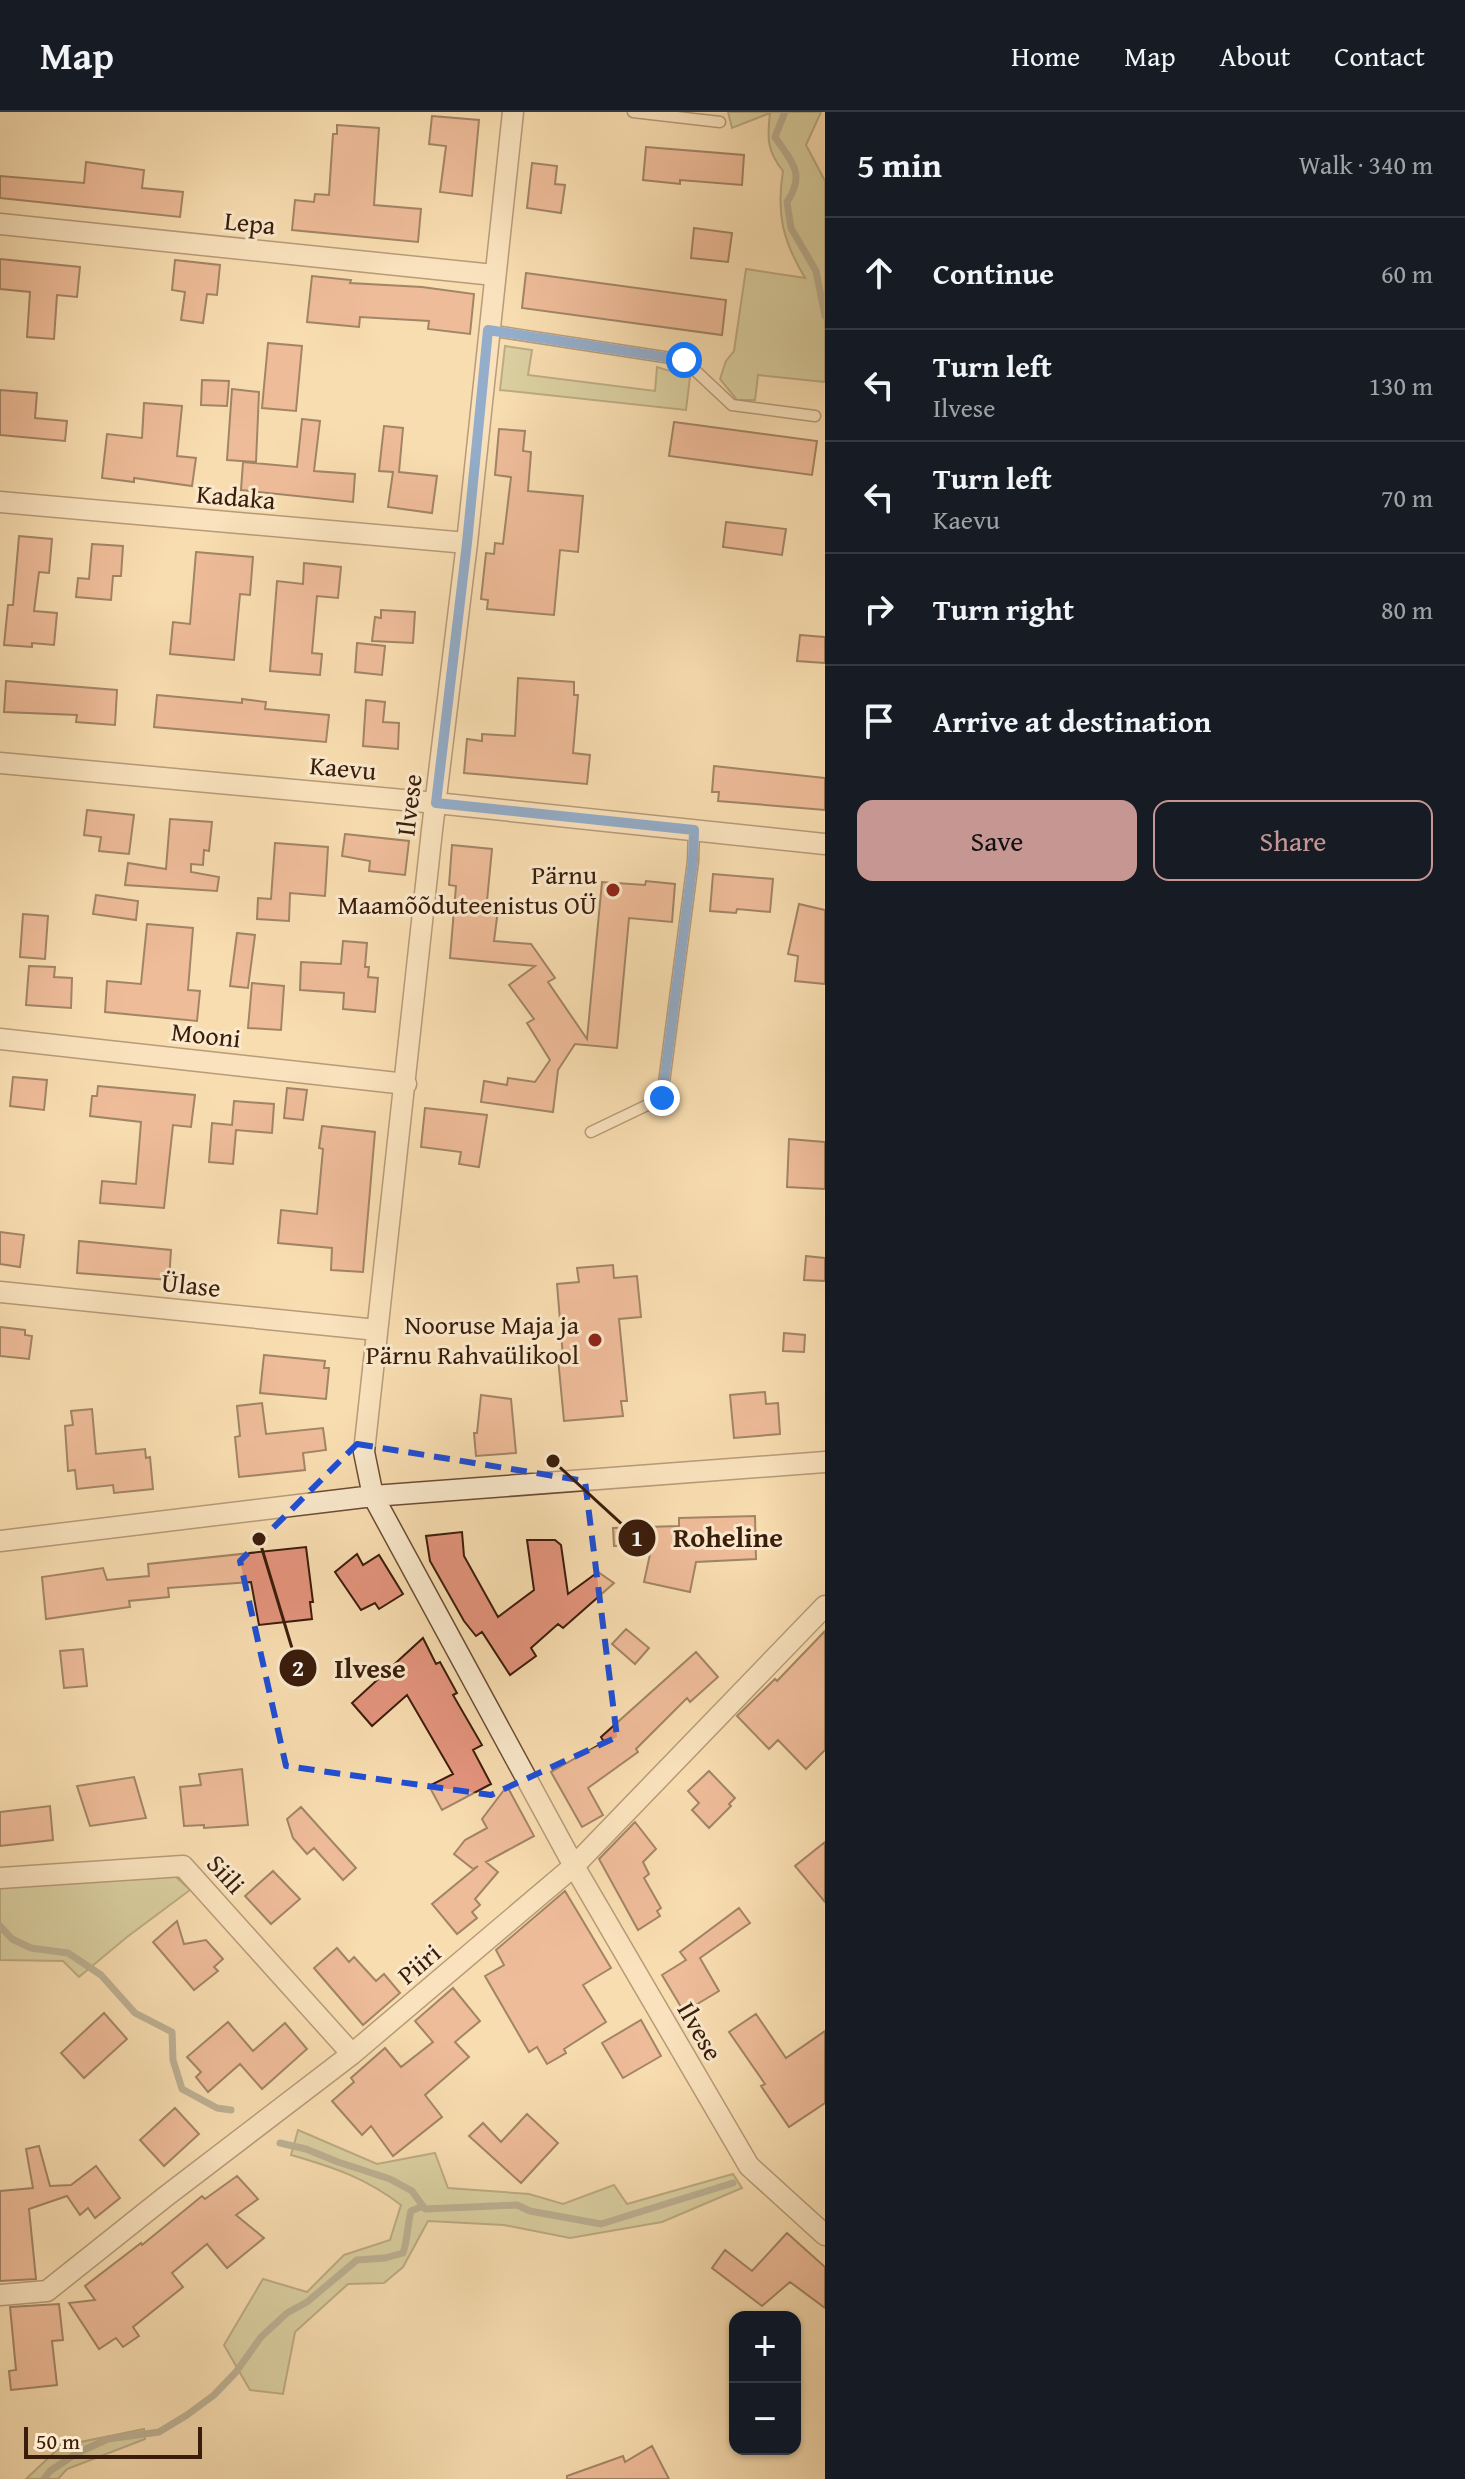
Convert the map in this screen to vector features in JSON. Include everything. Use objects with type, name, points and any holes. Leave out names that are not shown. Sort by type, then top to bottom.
[{"type":"street","name":"Ilvese","points":[[513,112],[364,1452],[373,1496],[574,1866],[749,2166],[825,2235]]},
{"type":"street","name":"Lepa","points":[[0,224],[494,275]]},
{"type":"street","name":"Kadaka","points":[[0,502],[467,543]]},
{"type":"street","name":"Kaevu","points":[[0,763],[436,803],[825,844]]},
{"type":"street","name":"Mooni","points":[[0,1039],[406,1084]]},
{"type":"street","name":"Ülase","points":[[0,1292],[377,1330]]},
{"type":"street","points":[[0,1541],[373,1496],[825,1462]]},
{"type":"street","name":"Piiri","points":[[0,2295],[47,2291],[352,2054],[574,1866],[825,1606]]},
{"type":"street","name":"Siili","points":[[0,1878],[183,1866],[352,2054]]},
{"type":"lane","points":[[633,112],[720,122]]},
{"type":"lane","points":[[488,330],[684,360],[732,405],[815,416]]},
{"type":"lane","points":[[591,1132],[662,1098],[693,861],[694,830]]},
{"type":"highlighted area","points":[[357,1444],[585,1481],[617,1737],[491,1795],[286,1766],[240,1561]]},
{"type":"green space","points":[[728,112],[821,112],[806,145],[825,181],[825,382],[758,375],[755,400],[737,400],[720,379],[726,361],[734,351],[746,269],[805,278],[791,252],[783,227],[780,201],[783,171],[769,144],[770,113],[732,128]]},
{"type":"green space","points":[[505,346],[532,350],[528,375],[655,391],[657,367],[690,377],[686,410],[500,390]]},
{"type":"green space","points":[[174,1875],[190,1890],[79,1977],[63,1961],[0,1960],[0,1886]]},
{"type":"green space","points":[[298,2130],[377,2164],[435,2153],[448,2188],[529,2194],[563,2204],[614,2185],[627,2204],[733,2174],[742,2188],[662,2222],[570,2238],[504,2225],[428,2221],[403,2267],[384,2283],[348,2284],[295,2332],[283,2394],[250,2390],[224,2345],[263,2279],[307,2292],[344,2255],[390,2240],[401,2205],[349,2174],[291,2155]]},
{"type":"green space","points":[[144,2429],[145,2439],[67,2469],[58,2479],[26,2479],[61,2446]]},
{"type":"building","points":[[432,116],[479,120],[472,196],[440,192],[446,146],[429,144]]},
{"type":"building","points":[[337,125],[379,128],[374,205],[421,209],[418,242],[292,230],[295,200],[314,202],[315,194],[329,195],[333,134],[337,134]]},
{"type":"building","points":[[646,147],[744,155],[742,185],[643,180]]},
{"type":"building","points":[[86,162],[144,170],[142,188],[183,192],[180,217],[0,198],[0,176],[84,183]]},
{"type":"building","points":[[532,163],[557,166],[555,184],[565,185],[561,213],[527,208]]},
{"type":"building","points":[[694,228],[732,233],[728,262],[691,258]]},
{"type":"building","points":[[0,259],[80,267],[77,297],[57,295],[54,339],[27,337],[30,292],[0,289]]},
{"type":"building","points":[[175,260],[220,265],[217,295],[207,294],[203,323],[181,320],[185,292],[172,290]]},
{"type":"building","points":[[526,273],[726,300],[722,335],[522,308]]},
{"type":"building","points":[[312,276],[351,280],[350,283],[474,294],[470,334],[428,329],[429,321],[360,317],[359,327],[307,322]]},
{"type":"building","points":[[268,343],[302,346],[296,411],[262,408]]},
{"type":"building","points":[[202,380],[229,381],[227,406],[201,405]]},
{"type":"building","points":[[232,389],[259,392],[256,462],[227,460]]},
{"type":"building","points":[[0,390],[37,393],[35,418],[67,421],[65,441],[0,435]]},
{"type":"building","points":[[144,403],[182,406],[177,456],[196,458],[192,486],[134,478],[134,482],[102,478],[107,434],[142,438]]},
{"type":"building","points":[[302,419],[320,421],[314,471],[355,474],[353,502],[241,490],[243,462],[297,467]]},
{"type":"building","points":[[674,422],[817,441],[812,475],[669,456]]},
{"type":"building","points":[[384,426],[403,428],[399,472],[437,476],[432,513],[388,507],[393,472],[379,471]]},
{"type":"building","points":[[499,429],[525,431],[523,451],[531,452],[528,491],[583,496],[578,552],[560,550],[554,615],[487,609],[488,600],[481,599],[486,553],[494,554],[495,543],[503,544],[511,477],[495,475]]},
{"type":"building","points":[[726,522],[786,529],[782,555],[723,547]]},
{"type":"building","points":[[19,536],[52,539],[49,573],[39,572],[34,611],[57,613],[54,645],[4,645],[8,605],[13,605]]},
{"type":"building","points":[[92,544],[123,546],[121,576],[113,576],[111,600],[76,597],[78,578],[89,579]]},
{"type":"building","points":[[196,552],[253,557],[250,595],[240,594],[234,660],[170,654],[173,622],[190,624]]},
{"type":"building","points":[[304,563],[341,567],[338,598],[317,596],[312,653],[322,654],[320,675],[270,671],[277,581],[303,584]]},
{"type":"building","points":[[381,610],[415,612],[413,643],[372,641],[375,617],[381,618]]},
{"type":"building","points":[[800,635],[825,637],[825,663],[797,661]]},
{"type":"building","points":[[357,643],[385,646],[382,675],[355,672]]},
{"type":"building","points":[[518,678],[574,682],[574,695],[578,695],[573,753],[590,755],[587,784],[464,773],[467,739],[482,741],[482,734],[515,736]]},
{"type":"building","points":[[6,681],[117,690],[115,725],[76,722],[77,715],[4,712]]},
{"type":"building","points":[[157,695],[242,703],[242,699],[266,702],[265,709],[329,715],[326,742],[154,727]]},
{"type":"building","points":[[366,700],[385,702],[383,722],[399,723],[398,749],[363,746]]},
{"type":"building","points":[[714,766],[825,778],[825,810],[718,801],[719,792],[712,792]]},
{"type":"building","points":[[87,810],[134,815],[129,854],[99,851],[101,837],[84,835]]},
{"type":"building","points":[[170,819],[212,822],[209,851],[204,850],[203,865],[191,864],[191,872],[219,877],[217,891],[125,885],[128,863],[166,869]]},
{"type":"building","points":[[345,834],[409,841],[405,875],[369,871],[370,861],[342,856]]},
{"type":"building","points":[[275,843],[328,847],[325,896],[290,893],[289,921],[257,919],[258,898],[271,899]]},
{"type":"building","points":[[452,845],[492,849],[487,901],[499,902],[494,941],[531,944],[555,978],[548,982],[587,1039],[602,882],[675,884],[672,922],[629,918],[617,1048],[575,1044],[558,1070],[553,1112],[481,1102],[484,1081],[507,1085],[508,1078],[535,1082],[550,1060],[527,1023],[534,1019],[509,985],[535,966],[450,958],[456,886],[449,885]]},
{"type":"building","points":[[713,874],[773,879],[770,912],[737,909],[736,913],[710,911]]},
{"type":"building","points":[[96,895],[138,901],[136,920],[93,914]]},
{"type":"building","points":[[799,904],[825,910],[825,984],[795,981],[798,956],[788,954]]},
{"type":"building","points":[[23,914],[48,916],[45,959],[20,957]]},
{"type":"building","points":[[147,924],[193,928],[188,990],[200,991],[197,1021],[105,1012],[107,981],[141,984]]},
{"type":"building","points":[[237,933],[255,935],[248,988],[230,986]]},
{"type":"building","points":[[343,941],[367,943],[365,967],[369,967],[368,977],[378,978],[375,1012],[343,1009],[344,993],[300,990],[301,962],[341,964]]},
{"type":"building","points":[[29,966],[55,967],[54,977],[72,978],[71,1008],[26,1005]]},
{"type":"building","points":[[252,983],[284,986],[281,1030],[248,1028]]},
{"type":"building","points":[[13,1077],[47,1080],[44,1110],[10,1106]]},
{"type":"building","points":[[98,1086],[195,1095],[191,1127],[173,1125],[164,1208],[100,1203],[102,1181],[136,1184],[141,1122],[90,1116],[92,1096],[97,1096]]},
{"type":"building","points":[[287,1088],[307,1090],[303,1120],[284,1118]]},
{"type":"building","points":[[234,1101],[274,1104],[272,1133],[236,1130],[233,1164],[209,1162],[212,1123],[232,1125]]},
{"type":"building","points":[[425,1108],[487,1115],[479,1167],[459,1164],[461,1152],[421,1147]]},
{"type":"building","points":[[322,1126],[375,1132],[363,1272],[331,1270],[332,1248],[278,1243],[281,1210],[317,1214]]},
{"type":"building","points":[[789,1139],[825,1142],[825,1189],[787,1187]]},
{"type":"building","points":[[0,1232],[24,1235],[20,1267],[0,1264]]},
{"type":"building","points":[[79,1241],[171,1250],[169,1280],[77,1273]]},
{"type":"building","points":[[806,1256],[825,1258],[825,1281],[804,1280]]},
{"type":"building","name":"Nooruse Maja ja Pärnu Rahvaülikool","points":[[613,1265],[614,1278],[637,1276],[641,1317],[619,1319],[627,1401],[621,1401],[623,1416],[564,1421],[558,1358],[563,1357],[557,1284],[579,1282],[577,1268]]},
{"type":"building","points":[[0,1327],[25,1330],[25,1335],[32,1336],[29,1359],[0,1356]]},
{"type":"building","points":[[784,1333],[805,1335],[804,1352],[783,1351]]},
{"type":"building","points":[[264,1355],[325,1361],[324,1368],[329,1368],[326,1399],[260,1393]]},
{"type":"building","points":[[765,1392],[766,1404],[778,1403],[780,1434],[734,1438],[730,1395]]},
{"type":"building","points":[[481,1395],[511,1399],[516,1453],[476,1456],[474,1433],[477,1433]]},
{"type":"building","points":[[262,1403],[266,1434],[323,1428],[326,1450],[303,1453],[305,1470],[239,1477],[235,1437],[240,1436],[237,1406]]},
{"type":"building","points":[[92,1409],[96,1454],[145,1449],[146,1458],[150,1457],[153,1489],[114,1493],[113,1485],[77,1489],[75,1470],[68,1471],[65,1426],[73,1425],[71,1411]]},
{"type":"building","points":[[755,1516],[756,1559],[696,1562],[690,1592],[644,1582],[652,1545],[614,1546],[613,1528],[679,1526],[679,1518]]},
{"type":"building","points":[[462,1532],[464,1556],[498,1617],[534,1590],[527,1540],[555,1540],[561,1545],[568,1594],[598,1572],[614,1583],[563,1628],[558,1624],[531,1648],[536,1656],[510,1675],[482,1632],[476,1636],[464,1621],[430,1561],[426,1536]]},
{"type":"building","points":[[306,1547],[313,1602],[310,1602],[312,1619],[259,1625],[251,1582],[168,1588],[169,1597],[129,1601],[130,1607],[46,1619],[42,1577],[103,1568],[107,1580],[149,1576],[148,1564]]},
{"type":"building","points":[[357,1554],[363,1565],[379,1555],[403,1594],[379,1609],[375,1603],[361,1610],[335,1572]]},
{"type":"building","points":[[626,1629],[649,1648],[635,1664],[612,1644]]},
{"type":"building","points":[[825,1631],[825,1750],[806,1769],[778,1740],[769,1749],[737,1716],[775,1679],[777,1681]]},
{"type":"building","points":[[423,1638],[436,1664],[440,1662],[457,1693],[453,1695],[482,1745],[473,1750],[491,1784],[442,1810],[429,1786],[453,1774],[407,1695],[372,1726],[352,1703]]},
{"type":"building","points":[[83,1649],[87,1686],[64,1688],[60,1651]]},
{"type":"building","points":[[696,1652],[718,1677],[690,1702],[687,1698],[636,1749],[638,1752],[588,1788],[603,1815],[582,1827],[551,1772],[604,1742],[601,1737]]},
{"type":"building","points":[[242,1769],[248,1825],[184,1826],[180,1787],[201,1785],[199,1774]]},
{"type":"building","points":[[709,1771],[735,1798],[709,1828],[692,1810],[699,1803],[688,1791]]},
{"type":"building","points":[[134,1777],[146,1818],[90,1826],[77,1786]]},
{"type":"building","points":[[507,1786],[534,1836],[486,1862],[498,1872],[475,1899],[480,1905],[472,1912],[477,1918],[457,1934],[432,1904],[478,1866],[473,1869],[454,1854],[465,1840],[487,1828],[482,1819]]},
{"type":"building","points":[[50,1806],[53,1840],[0,1846],[0,1812]]},
{"type":"building","points":[[301,1807],[356,1868],[343,1880],[314,1848],[307,1854],[293,1838],[287,1819]]},
{"type":"building","points":[[635,1822],[656,1849],[643,1862],[649,1874],[644,1878],[661,1908],[657,1911],[660,1916],[638,1930],[599,1859]]},
{"type":"building","points":[[825,1842],[825,1902],[795,1866]]},
{"type":"building","points":[[273,1871],[300,1899],[271,1924],[245,1896]]},
{"type":"building","points":[[565,1891],[611,1968],[583,1985],[606,2022],[547,2064],[537,2047],[529,2052],[485,1976],[504,1965],[496,1950]]},
{"type":"building","points":[[739,1908],[750,1923],[700,1958],[719,1991],[684,2012],[662,1975],[686,1960],[680,1952]]},
{"type":"building","points":[[177,1921],[184,1944],[206,1940],[223,1959],[214,1967],[218,1971],[194,1990],[153,1942]]},
{"type":"building","points":[[337,1948],[349,1962],[354,1957],[376,1981],[384,1974],[400,1993],[363,2025],[314,1968]]},
{"type":"building","points":[[453,1988],[480,2021],[455,2042],[469,2057],[425,2095],[442,2117],[393,2156],[371,2126],[362,2135],[332,2101],[354,2082],[351,2078],[385,2048],[401,2067],[433,2042],[415,2021]]},
{"type":"building","points":[[104,2013],[127,2039],[84,2078],[61,2053]]},
{"type":"building","points":[[756,2014],[786,2058],[825,2031],[825,2103],[789,2127],[761,2086],[765,2084],[729,2032]]},
{"type":"building","points":[[641,2020],[661,2056],[623,2078],[602,2043]]},
{"type":"building","points":[[228,2022],[253,2051],[285,2023],[307,2049],[262,2089],[240,2064],[208,2092],[196,2077],[201,2072],[187,2057]]},
{"type":"building","points":[[175,2108],[199,2134],[164,2166],[140,2140]]},
{"type":"building","points":[[527,2114],[558,2143],[521,2183],[469,2136],[483,2123],[501,2142]]},
{"type":"building","points":[[39,2146],[50,2186],[71,2185],[96,2166],[120,2198],[95,2218],[88,2208],[80,2215],[67,2196],[29,2209],[36,2279],[0,2281],[0,2191],[33,2188],[26,2149]]},
{"type":"building","points":[[237,2176],[258,2199],[236,2215],[264,2238],[227,2268],[207,2244],[172,2273],[183,2287],[133,2327],[139,2336],[123,2347],[116,2338],[99,2349],[69,2303],[95,2300],[85,2286],[202,2196],[205,2199]]},
{"type":"building","points":[[787,2233],[825,2267],[825,2308],[790,2282],[762,2306],[712,2268],[725,2250],[752,2271]]},
{"type":"building","points":[[59,2304],[63,2340],[52,2341],[57,2385],[11,2390],[9,2371],[16,2370],[10,2307]]},
{"type":"building","points":[[652,2446],[669,2479],[567,2479],[567,2476],[623,2456],[625,2462]]},
{"type":"waterway","points":[[785,112],[775,137],[791,161],[796,176],[787,202],[791,228],[816,271],[825,316]]},
{"type":"waterway","points":[[0,1926],[12,1939],[31,1948],[68,1953],[101,1975],[135,2013],[172,2032],[173,2060],[182,2089],[217,2108],[231,2110]]},
{"type":"waterway","points":[[280,2143],[390,2179],[412,2191],[425,2209],[517,2205],[530,2211],[601,2224],[733,2183]]},
{"type":"waterway","points":[[44,2479],[50,2471],[77,2453],[108,2439],[159,2432],[187,2415],[214,2395],[236,2372],[261,2337],[287,2313],[307,2302],[357,2260],[403,2253],[411,2211],[423,2206]]},
{"type":"place","name":"Pärnu Maamõõduteenistus OÜ","points":[[613,890]]},
{"type":"place","name":"Nooruse Maja ja Pärnu Rahvaülikool","points":[[595,1340]]},
{"type":"place","name":"Roheline","points":[[553,1461]]},
{"type":"place","name":"Ilvese","points":[[259,1539]]},
{"type":"route","points":[[662,1098],[693,861],[694,830],[436,803],[467,543],[488,330],[684,360]]}]
